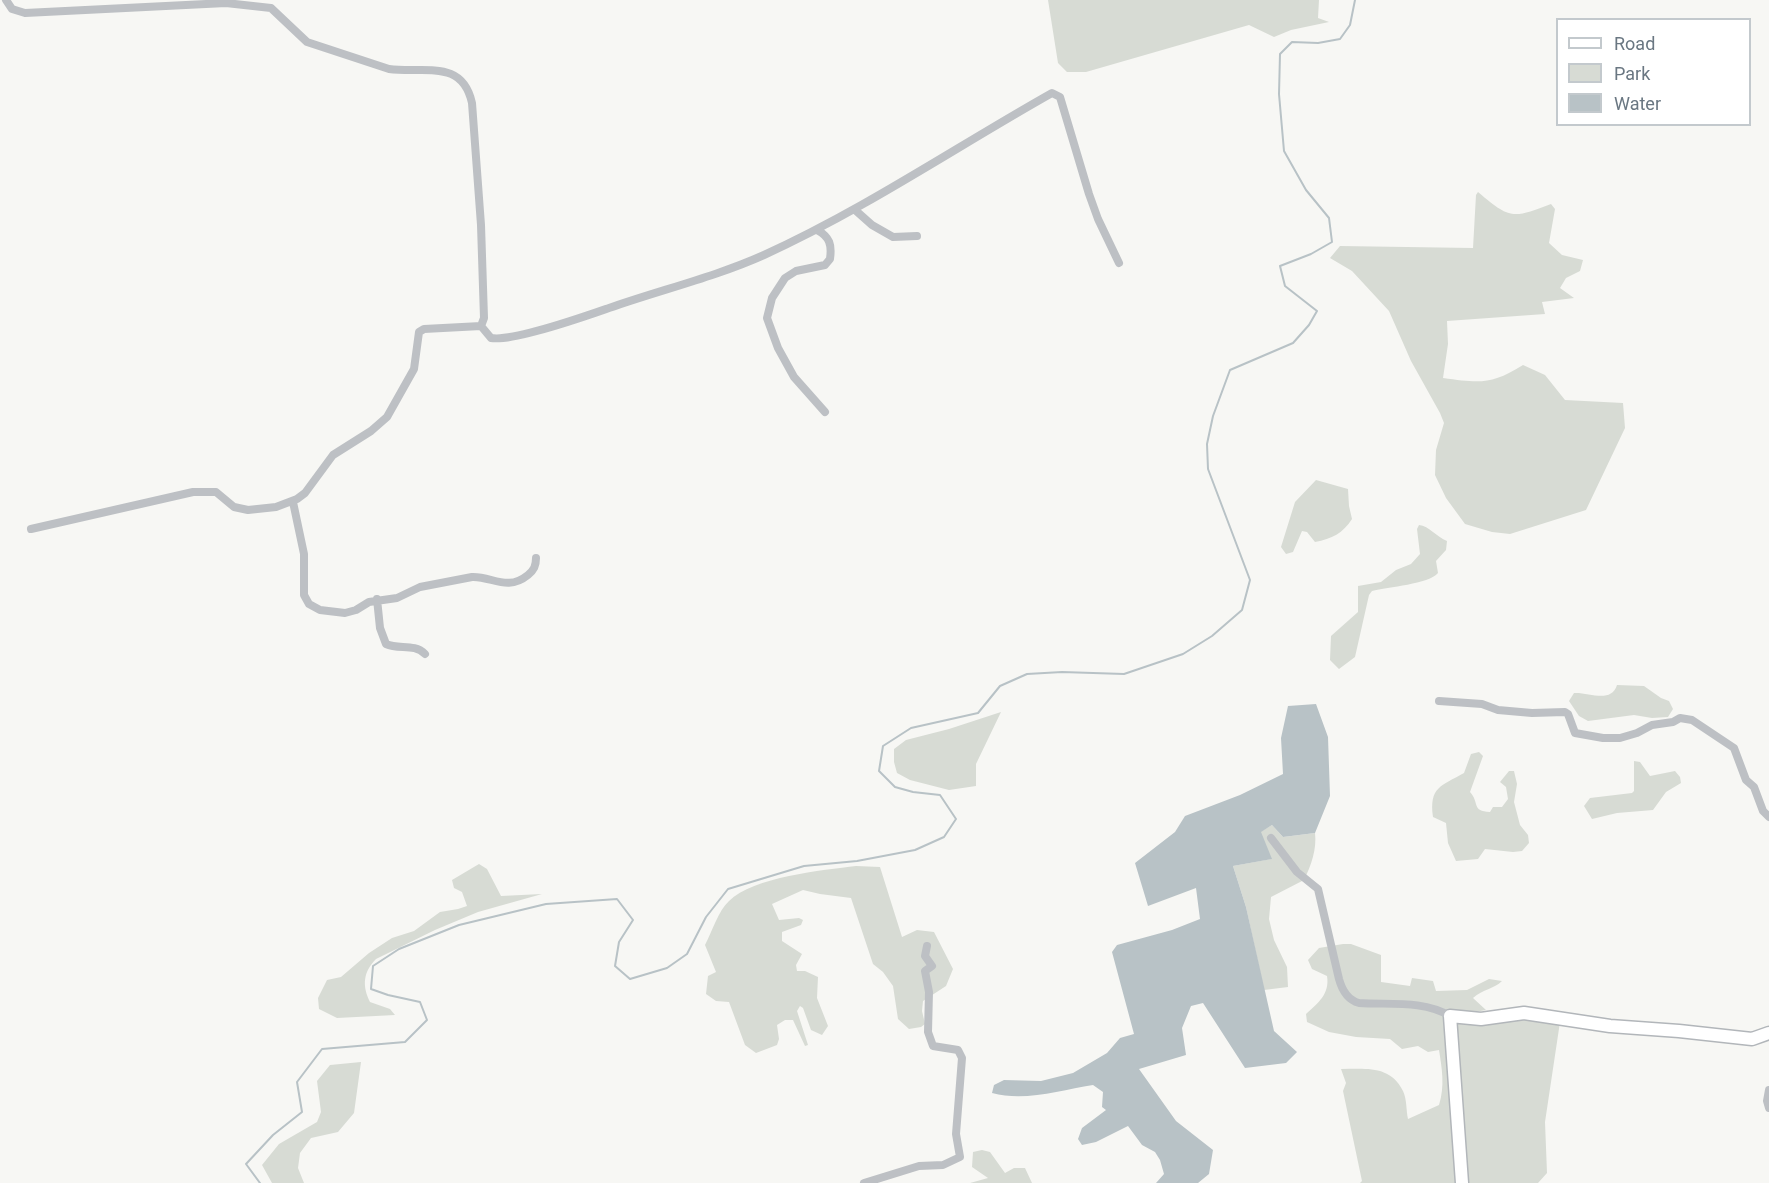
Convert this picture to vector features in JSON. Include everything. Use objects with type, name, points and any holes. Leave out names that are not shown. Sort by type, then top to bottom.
[{"type":"street","points":[[6,0],[12,9],[25,13],[255,3],[278,13],[308,42],[389,69],[442,70],[455,75],[468,89],[472,103],[483,257],[484,318],[481,326]]},
{"type":"street","points":[[481,326],[488,336],[496,339],[545,328],[763,256],[817,230],[905,181],[1052,93],[1060,97],[1098,219],[1119,263]]},
{"type":"street","points":[[854,209],[872,225],[893,237],[916,236]]},
{"type":"street","points":[[817,230],[827,236],[830,241],[830,259],[825,265],[796,271],[786,278],[772,298],[767,318],[778,348],[794,377],[825,412]]},
{"type":"street","points":[[31,529],[193,492],[216,492],[234,507],[248,510],[276,507],[293,502],[305,493],[333,455],[371,431],[387,417],[414,369],[419,332],[433,327],[481,326]]},
{"type":"street","points":[[293,502],[304,554],[304,596],[309,604],[320,610],[345,614],[377,599],[397,598],[420,587],[472,577],[501,583],[516,581],[532,571],[536,558]]},
{"type":"street","points":[[377,599],[382,637],[386,644],[418,648],[425,654]]},
{"type":"street","points":[[1439,701],[1482,704],[1498,710],[1532,713],[1565,712],[1575,732],[1603,738],[1620,738],[1652,725],[1673,722],[1680,718],[1692,720],[1734,748],[1746,780],[1754,787],[1763,811],[1769,817]]},
{"type":"street","points":[[1270,838],[1297,872],[1318,889],[1342,988],[1352,1000],[1359,1004],[1421,1005],[1450,1016],[1481,1020],[1524,1013],[1610,1026],[1679,1030],[1752,1039],[1769,1033]]},
{"type":"street","points":[[864,1183],[919,1166],[943,1165],[960,1157],[956,1126],[962,1058],[958,1050],[933,1046],[929,1036],[929,992],[925,972],[932,966],[925,956],[927,946]]},
{"type":"street","points":[[1450,1016],[1462,1183]]},
{"type":"street","points":[[1769,1090],[1767,1101],[1769,1108]]},
{"type":"green space","points":[[1048,0],[1319,0],[1318,18],[1329,22],[1291,30],[1274,37],[1249,25],[1086,72],[1067,72],[1058,63]]},
{"type":"green space","points":[[1478,192],[1497,207],[1512,214],[1528,212],[1551,204],[1555,209],[1549,243],[1562,255],[1583,260],[1580,271],[1566,278],[1560,288],[1574,298],[1542,302],[1545,314],[1447,321],[1448,344],[1443,378],[1485,381],[1512,372],[1523,365],[1545,375],[1565,400],[1623,403],[1625,428],[1586,510],[1510,534],[1492,532],[1465,524],[1446,498],[1435,475],[1436,450],[1444,423],[1440,413],[1411,361],[1389,311],[1352,271],[1330,258],[1340,246],[1473,248]]},
{"type":"green space","points":[[1316,480],[1348,489],[1352,519],[1341,532],[1321,541],[1315,542],[1307,532],[1302,531],[1293,552],[1286,554],[1281,547],[1295,502]]},
{"type":"green space","points":[[1419,525],[1447,541],[1446,550],[1436,561],[1438,573],[1426,580],[1372,591],[1369,595],[1355,657],[1339,669],[1330,660],[1331,636],[1358,612],[1358,586],[1381,582],[1396,570],[1411,564],[1420,554],[1417,529]]},
{"type":"green space","points":[[1617,685],[1644,686],[1669,701],[1673,709],[1668,717],[1652,718],[1634,715],[1588,721],[1579,716],[1569,701],[1574,693],[1605,696],[1614,691]]},
{"type":"green space","points":[[1001,712],[976,764],[976,786],[949,790],[910,780],[897,773],[894,749],[906,740]]},
{"type":"green space","points":[[1479,752],[1483,756],[1470,792],[1478,808],[1490,812],[1493,807],[1502,807],[1508,799],[1506,787],[1500,782],[1509,771],[1514,771],[1517,784],[1514,802],[1520,825],[1528,835],[1529,843],[1522,851],[1485,849],[1478,859],[1456,861],[1448,843],[1446,823],[1433,817],[1433,799],[1438,789],[1464,773],[1471,754]]},
{"type":"green space","points":[[1634,761],[1640,762],[1650,776],[1675,771],[1681,783],[1666,792],[1653,810],[1617,813],[1592,819],[1584,806],[1590,798],[1634,791]]},
{"type":"green space","points":[[1272,825],[1283,837],[1315,833],[1315,845],[1304,880],[1271,897],[1269,919],[1274,940],[1287,967],[1288,987],[1264,990],[1246,907],[1233,866],[1271,859],[1260,832]]},
{"type":"green space","points":[[479,864],[487,869],[501,896],[542,894],[478,912],[376,959],[366,974],[367,996],[370,1002],[390,1009],[395,1015],[337,1018],[319,1009],[318,998],[327,980],[341,977],[369,953],[392,938],[414,931],[440,912],[467,906],[462,892],[454,888],[452,880]]},
{"type":"green space","points":[[856,866],[880,867],[902,937],[917,930],[934,932],[953,969],[946,986],[923,1001],[922,1011],[925,1024],[909,1029],[898,1019],[893,986],[883,972],[873,964],[851,898],[803,890],[772,904],[779,920],[799,918],[803,920],[801,925],[782,932],[782,941],[802,954],[796,965],[797,971],[805,971],[818,977],[817,998],[828,1026],[822,1035],[811,1030],[803,1008],[800,1006],[797,1011],[808,1045],[805,1046],[793,1020],[785,1020],[777,1025],[779,1039],[777,1045],[756,1053],[745,1045],[729,1002],[716,1001],[706,994],[708,976],[716,972],[705,945],[718,916],[729,901],[754,886],[789,876]]},
{"type":"green space","points":[[1351,944],[1381,955],[1381,982],[1410,986],[1412,978],[1433,981],[1436,991],[1467,990],[1489,979],[1502,981],[1473,998],[1486,1010],[1455,1011],[1444,1021],[1457,1183],[1360,1183],[1362,1181],[1343,1091],[1346,1083],[1341,1069],[1376,1070],[1391,1077],[1403,1091],[1408,1119],[1439,1105],[1442,1071],[1439,1050],[1428,1052],[1418,1046],[1402,1049],[1390,1039],[1356,1037],[1329,1032],[1307,1022],[1306,1014],[1322,998],[1327,988],[1327,976],[1312,969],[1308,960],[1319,948]]},
{"type":"green space","points":[[1513,1019],[1560,1022],[1545,1122],[1547,1173],[1538,1183],[1465,1183],[1455,1021]]},
{"type":"green space","points":[[361,1062],[354,1113],[338,1132],[311,1138],[300,1153],[298,1168],[304,1183],[272,1183],[262,1165],[279,1144],[317,1122],[321,1112],[317,1081],[330,1065]]},
{"type":"green space","points":[[982,1150],[990,1152],[1005,1173],[1014,1168],[1025,1168],[1032,1183],[970,1183],[988,1178],[972,1167],[973,1152]]},
{"type":"water","points":[[1316,704],[1328,737],[1330,796],[1315,833],[1283,837],[1272,825],[1261,832],[1272,859],[1233,866],[1246,907],[1274,1031],[1297,1052],[1286,1063],[1245,1068],[1203,1003],[1191,1006],[1182,1028],[1186,1055],[1139,1069],[1176,1121],[1213,1150],[1209,1174],[1198,1183],[1156,1183],[1164,1174],[1160,1160],[1155,1152],[1142,1145],[1128,1126],[1096,1142],[1082,1145],[1078,1139],[1082,1128],[1106,1110],[1102,1107],[1103,1092],[1093,1085],[1030,1096],[992,1093],[994,1085],[1004,1080],[1041,1081],[1073,1073],[1107,1053],[1120,1038],[1134,1034],[1112,952],[1117,945],[1172,930],[1200,919],[1196,888],[1148,906],[1135,863],[1175,832],[1185,816],[1240,795],[1283,774],[1281,738],[1288,706]]},
{"type":"waterway","points":[[260,1183],[246,1164],[273,1135],[302,1112],[297,1082],[322,1049],[405,1042],[427,1020],[420,1002],[371,989],[373,966],[399,949],[459,925],[546,904],[617,899],[633,920],[619,942],[615,966],[630,979],[667,968],[687,954],[706,917],[728,889],[804,866],[857,861],[915,850],[944,837],[956,819],[940,795],[895,787],[879,771],[883,746],[911,728],[978,713],[1000,686],[1027,674],[1062,672],[1124,674],[1183,654],[1212,636],[1242,610],[1250,580],[1208,469],[1207,444],[1213,416],[1230,370],[1293,343],[1309,325],[1317,311],[1285,286],[1280,266],[1311,254],[1332,242],[1329,218],[1306,190],[1284,151],[1279,94],[1280,54],[1292,42],[1318,43],[1340,39],[1350,25],[1355,0]]}]
